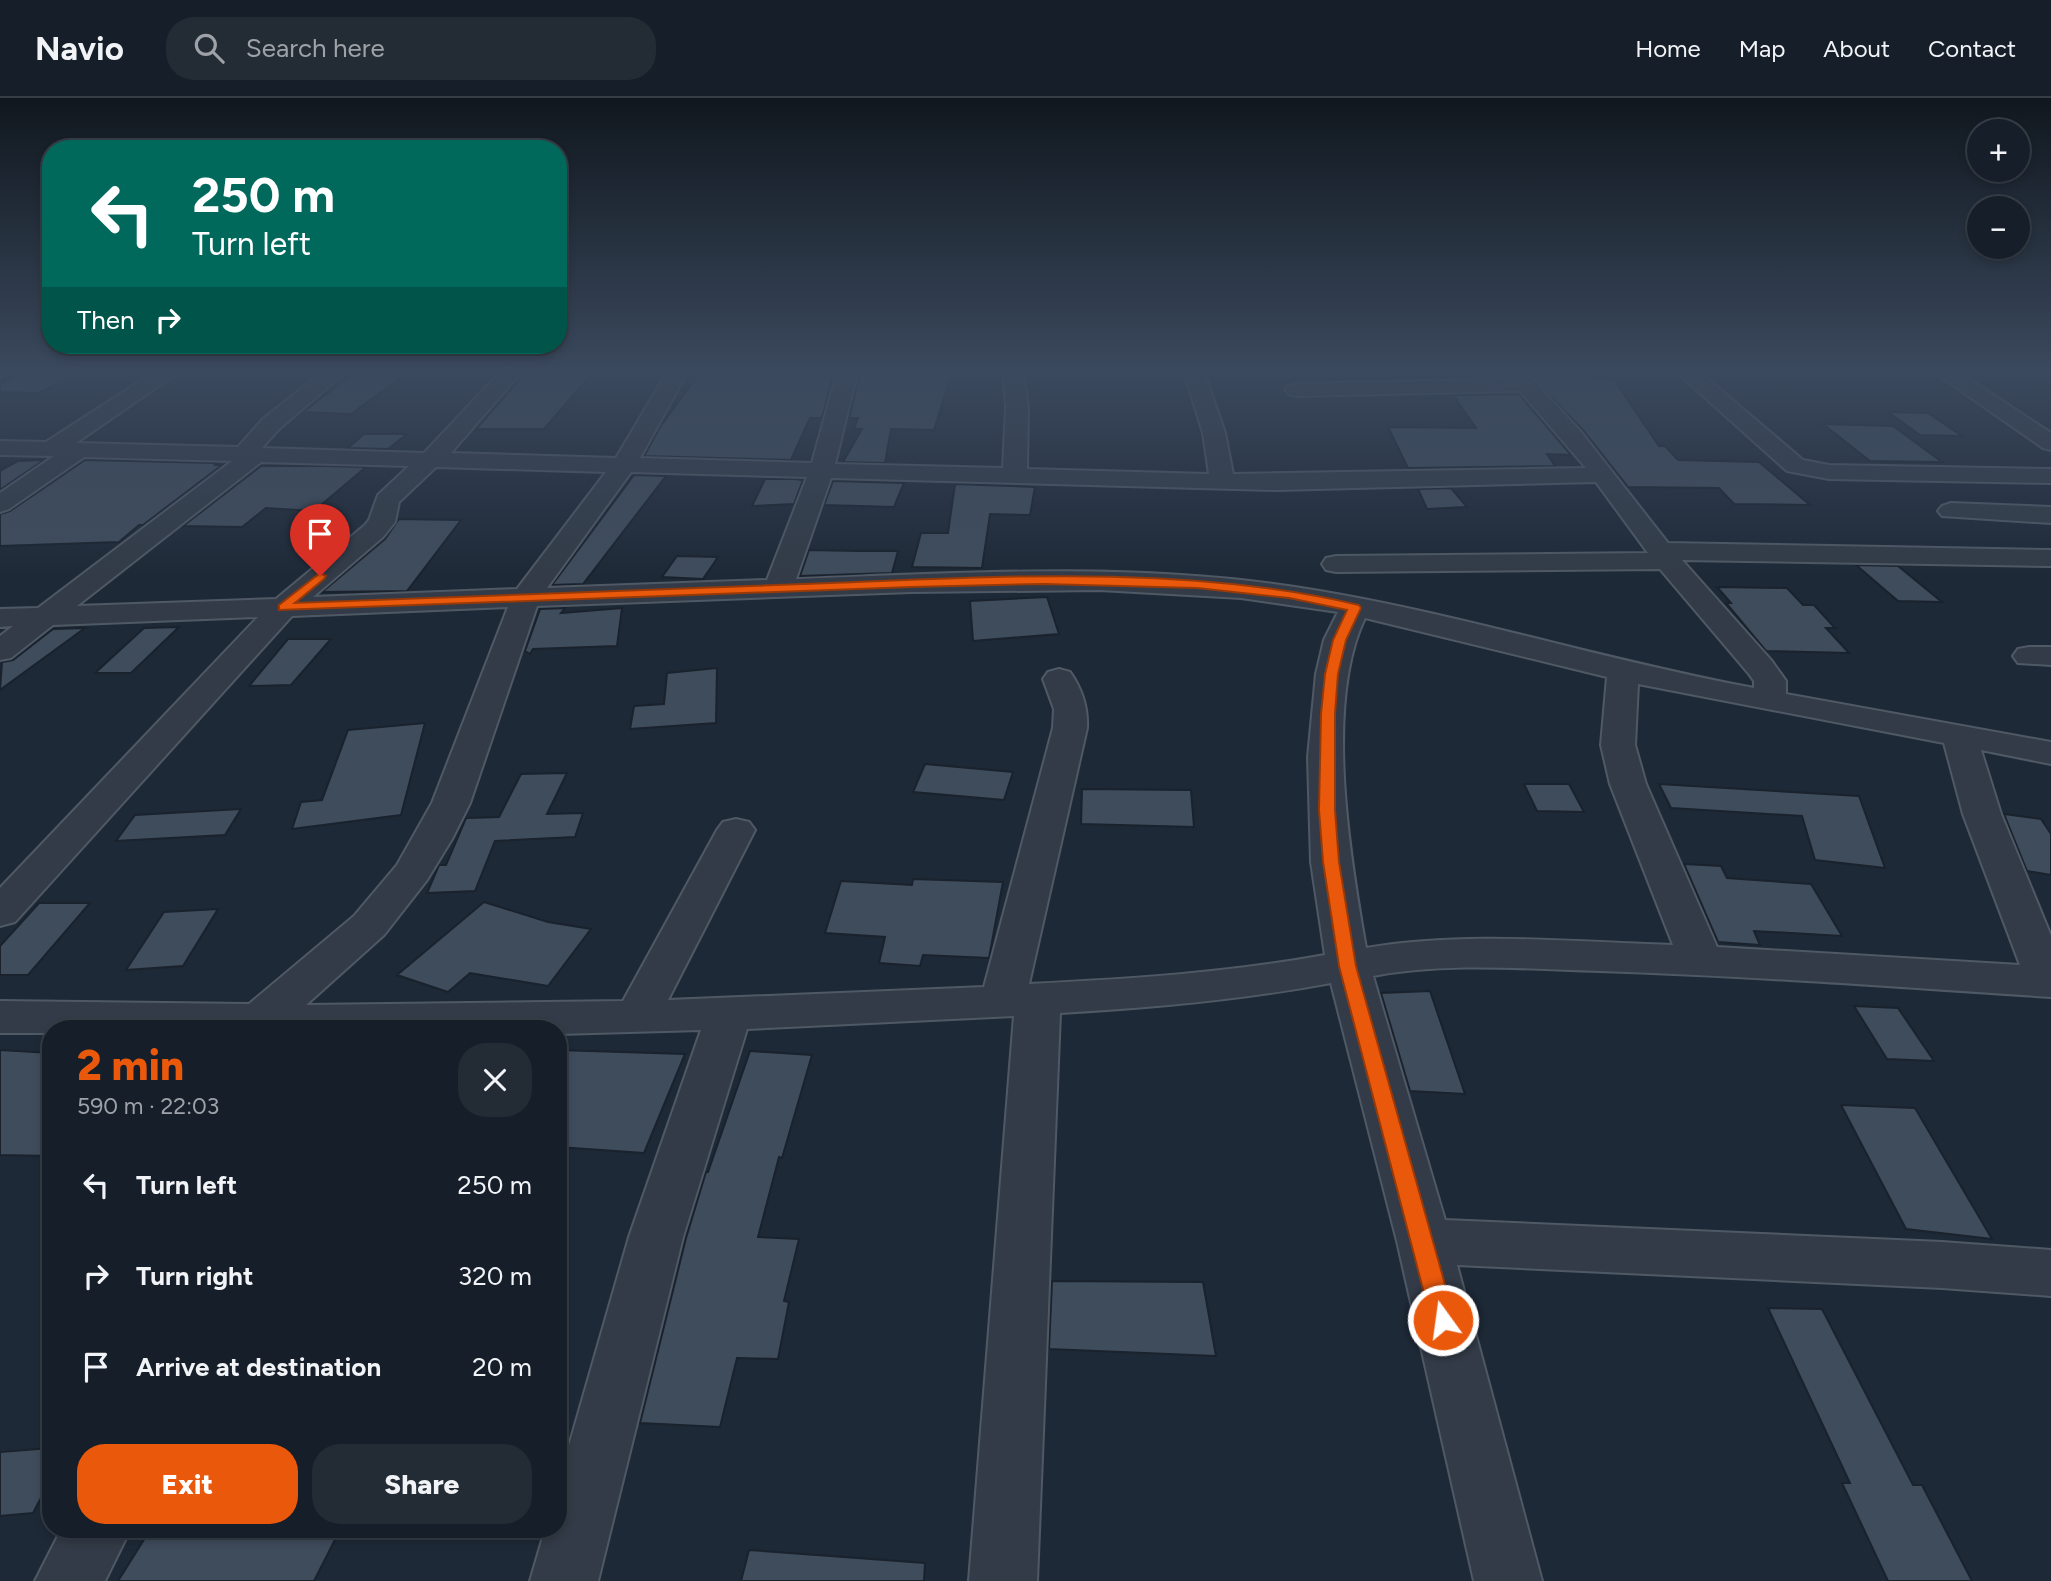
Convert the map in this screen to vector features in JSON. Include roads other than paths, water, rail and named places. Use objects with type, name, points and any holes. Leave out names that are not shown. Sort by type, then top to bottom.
[{"type":"street","points":[[52,449],[68,438]]},
{"type":"street","points":[[254,456],[248,452],[258,438]]},
{"type":"street","points":[[0,913],[283,607],[374,531],[382,522],[387,500],[451,438]]},
{"type":"street","points":[[259,1020],[353,943],[383,913],[420,863],[438,833],[451,803],[526,597],[624,465],[639,438]]},
{"type":"street","points":[[778,589],[822,469],[830,438]]},
{"type":"street","points":[[1015,476],[1016,438]]},
{"type":"street","points":[[1215,438],[1222,480]]},
{"type":"street","points":[[1570,438],[1664,556],[1760,667],[1770,681],[1770,700]]},
{"type":"street","points":[[1763,438],[1795,466],[1804,469],[1829,472],[2051,476]]},
{"type":"street","points":[[0,448],[1222,480],[1356,482],[1602,475]]},
{"type":"street","points":[[0,504],[79,450]]},
{"type":"street","points":[[0,651],[254,456]]},
{"type":"street","points":[[1951,511],[2051,515]]},
{"type":"street","points":[[1336,564],[1664,556],[2051,558]]},
{"type":"street","points":[[0,618],[526,597],[1043,581],[1197,584],[1289,595],[1443,625],[1623,671],[2051,753]]},
{"type":"street","points":[[1354,608],[1339,640],[1332,674],[1326,757],[1331,862],[1348,966],[1424,1241],[1508,1581]]},
{"type":"street","points":[[1623,671],[1618,745],[1628,784],[1701,960]]},
{"type":"street","points":[[1003,1581],[1021,1000],[1070,728],[1071,709],[1059,679]]},
{"type":"street","points":[[535,1020],[729,1014],[1171,992],[1257,982],[1402,956],[1465,953],[1701,960],[2050,982],[1982,814],[1959,735]]},
{"type":"street","points":[[637,1016],[736,830]]},
{"type":"street","points":[[564,1581],[656,1237],[729,1014]]},
{"type":"street","points":[[1,1018],[172,1020]]},
{"type":"street","points":[[1424,1241],[1928,1264],[2051,1273]]},
{"type":"street","points":[[69,1581],[93,1538]]}]
